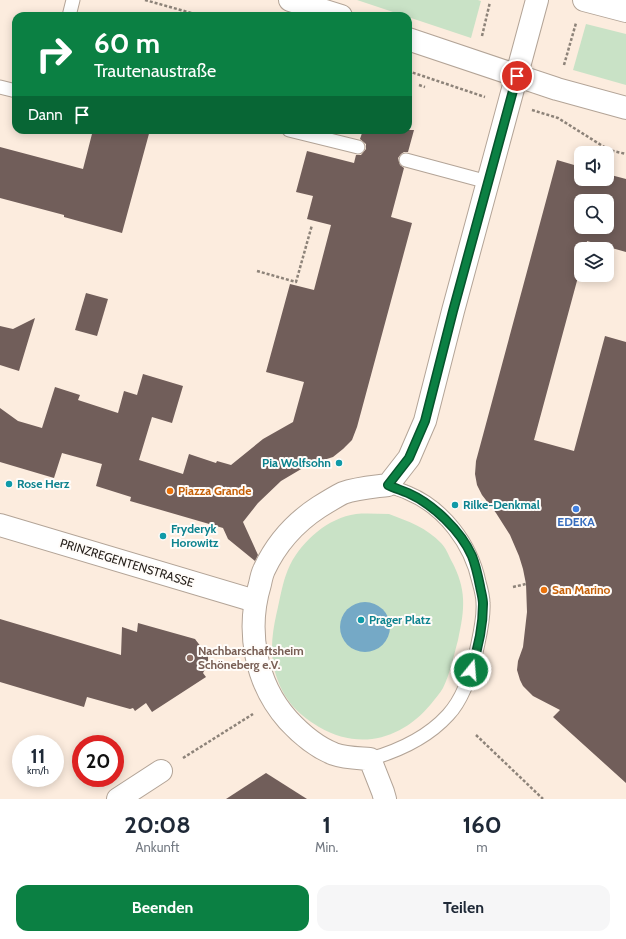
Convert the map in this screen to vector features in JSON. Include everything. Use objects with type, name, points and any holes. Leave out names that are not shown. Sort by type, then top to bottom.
[{"type":"street","points":[[290,0],[312,12]]},
{"type":"street","points":[[385,799],[370,759],[349,758],[333,754],[319,746],[294,727],[275,702],[263,680],[256,655],[252,628],[255,601],[264,570],[281,542],[302,519],[326,502],[343,493],[388,485],[409,458],[425,421],[453,311],[537,0]]},
{"type":"street","points":[[584,0],[626,11]]},
{"type":"street","points":[[412,40],[517,76],[626,108]]},
{"type":"street","name":"PRINZREGENTENSTRASSE","points":[[0,525],[255,601]]},
{"type":"street","points":[[118,799],[161,771]]},
{"type":"lane","points":[[70,12],[73,0]]},
{"type":"lane","points":[[0,87],[12,90]]},
{"type":"lane","points":[[306,134],[358,147]]},
{"type":"lane","points":[[406,160],[488,182]]},
{"type":"lane","points":[[370,759],[386,755],[419,738],[435,727],[449,714],[463,692],[475,659],[482,627],[483,603],[477,572],[471,555],[460,537],[448,522],[429,505],[409,493],[388,485]]},
{"type":"path","points":[[145,0],[188,12]]},
{"type":"path","points":[[481,41],[490,2]]},
{"type":"path","points":[[563,67],[576,21]]},
{"type":"path","points":[[412,72],[458,89]]},
{"type":"path","points":[[419,85],[425,87]]},
{"type":"path","points":[[558,118],[609,150],[626,154]]},
{"type":"path","points":[[257,271],[296,282],[312,225]]},
{"type":"path","points":[[513,587],[526,584]]},
{"type":"path","points":[[161,771],[275,702]]},
{"type":"path","points":[[476,735],[544,799]]},
{"type":"green space","points":[[357,0],[481,1],[471,38],[412,18],[412,12],[393,12]]},
{"type":"green space","points":[[586,24],[626,34],[626,85],[573,70]]},
{"type":"green space","points":[[356,514],[389,514],[410,522],[430,533],[446,549],[460,580],[463,599],[462,618],[448,677],[439,694],[420,716],[407,726],[380,738],[350,738],[334,734],[311,722],[297,711],[286,698],[278,682],[273,664],[272,639],[283,585],[288,570],[295,556],[309,539],[326,525],[346,516]]},
{"type":"water","points":[[365,602],[375,604],[383,609],[388,617],[390,627],[388,637],[383,645],[375,650],[365,652],[355,650],[347,645],[342,637],[340,627],[342,617],[347,609],[355,604]]},
{"type":"building","points":[[412,130],[414,130],[408,152],[404,152],[398,158],[400,165],[404,168],[391,217],[412,223],[357,427],[352,440],[333,457],[308,465],[281,481],[258,503],[243,522],[258,555],[255,561],[228,539],[223,528],[130,501],[131,497],[96,486],[102,464],[62,453],[54,478],[0,462],[0,408],[18,421],[42,428],[55,387],[80,395],[78,400],[118,413],[124,391],[137,395],[143,374],[183,386],[172,423],[152,417],[139,460],[183,474],[189,454],[216,463],[217,461],[231,465],[263,439],[293,422],[304,382],[266,372],[290,284],[314,290],[331,225],[307,219],[313,196],[296,192],[307,151],[354,163],[356,155],[361,155],[366,149],[366,144],[360,139],[362,134],[412,134]]},
{"type":"building","points":[[92,134],[149,134],[122,233],[64,217],[64,215],[0,198],[0,147],[83,169]]},
{"type":"building","points":[[557,160],[574,165],[574,186],[614,186],[614,176],[626,179],[626,252],[614,249],[614,242],[574,242],[574,282],[577,282],[534,440],[574,451],[605,336],[626,342],[626,783],[553,717],[560,710],[533,696],[523,686],[520,680],[517,670],[518,661],[523,647],[527,612],[526,584],[523,569],[510,535],[482,495],[477,485],[475,474],[476,461]]},
{"type":"building","points":[[86,293],[108,299],[97,336],[75,330]]},
{"type":"building","points":[[35,318],[19,371],[0,365],[0,326],[13,329]]},
{"type":"building","points":[[0,619],[121,655],[122,627],[137,632],[138,623],[195,639],[208,656],[208,664],[203,673],[206,677],[152,712],[146,703],[135,711],[133,708],[130,709],[87,697],[84,707],[0,682]]},
{"type":"building","points":[[266,773],[307,799],[226,799]]},
{"type":"place","name":"Pia Wolfsohn","points":[[339,463]]},
{"type":"place","name":"Rose Herz","points":[[9,484]]},
{"type":"place","name":"Piazza Grande","points":[[170,491]]},
{"type":"place","name":"Rilke-Denkmal","points":[[455,505]]},
{"type":"place","name":"EDEKA","points":[[576,509]]},
{"type":"place","name":"Fryderyk Horowitz","points":[[163,536]]},
{"type":"place","name":"San Marino","points":[[544,590]]},
{"type":"place","name":"Prager Platz","points":[[361,620]]},
{"type":"place","name":"Nachbarschaftsheim Schöneberg e.V.","points":[[190,658]]},
{"type":"route","points":[[471,670],[482,627],[483,603],[477,572],[471,555],[460,537],[448,522],[429,505],[409,493],[388,485],[409,458],[425,421],[453,311],[517,76]]}]
